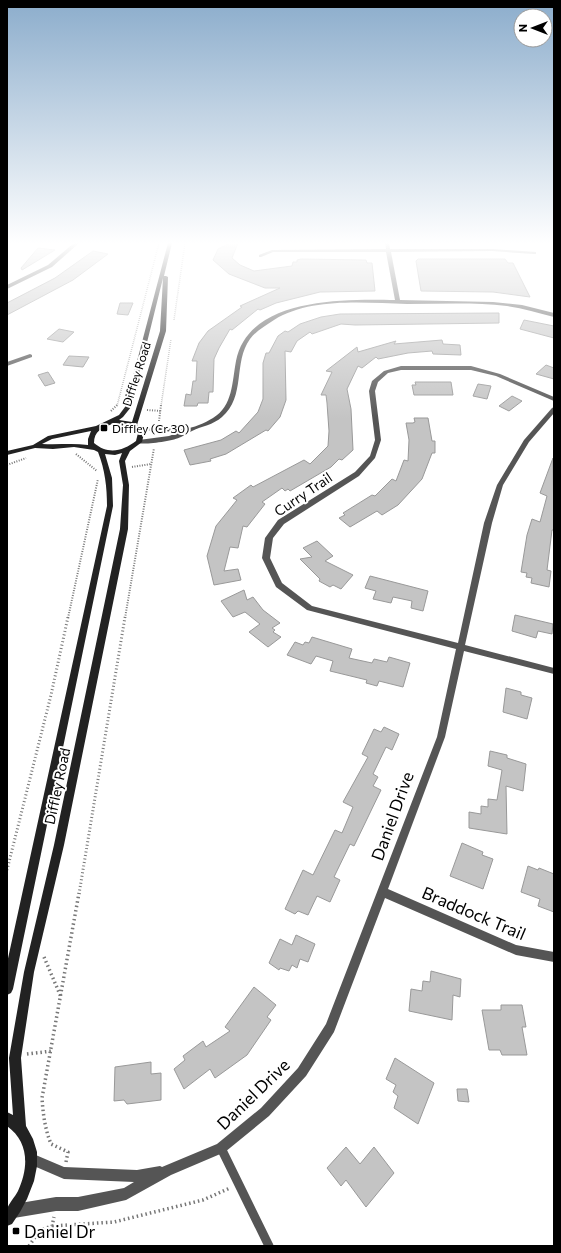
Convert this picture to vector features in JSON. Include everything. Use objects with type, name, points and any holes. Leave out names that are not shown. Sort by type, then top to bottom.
[{"type":"main road","name":"Diffley Road","points":[[111,422],[121,416],[128,407],[156,301]]},
{"type":"main road","name":"Diffley Road","points":[[136,426],[163,331],[165,301]]},
{"type":"main road","points":[[7,453],[35,446],[50,437],[97,428],[111,422],[119,422],[136,426],[141,438],[139,442],[127,450],[114,453],[74,445],[53,447],[35,446]]},
{"type":"main road","points":[[97,428],[90,438],[91,444],[98,450]]},
{"type":"main road","name":"Diffley Road","points":[[7,989],[110,506],[111,485],[108,467],[98,450]]},
{"type":"main road","name":"Diffley Road","points":[[20,1128],[15,1055],[29,972],[59,845],[124,529],[126,484],[122,460],[127,450]]},
{"type":"main road","points":[[7,1118],[15,1122],[25,1134],[31,1150],[31,1170],[26,1190],[10,1215]]},
{"type":"street","points":[[139,442],[177,436],[188,430],[207,424],[223,414],[234,398],[237,360],[243,345],[257,329],[278,316],[313,306],[349,302],[479,302],[521,307],[554,315]]},
{"type":"street","points":[[7,364],[30,356]]},
{"type":"street","name":"Curry Trail","points":[[554,399],[498,374],[470,368],[401,368],[386,372],[375,381],[372,391],[378,440],[373,457],[357,474],[281,522],[269,538],[266,558],[279,585],[310,608],[554,671]]},
{"type":"street","name":"Daniel Drive","points":[[10,1215],[56,1204],[78,1204],[126,1194],[167,1171],[221,1148],[265,1112],[302,1072],[330,1028],[441,737],[488,523],[500,484],[526,441],[554,410]]},
{"type":"street","points":[[136,426],[157,430],[188,430]]},
{"type":"street","name":"Braddock Trail","points":[[383,892],[516,950],[554,957]]},
{"type":"street","name":"Daniel Drive","points":[[31,1159],[64,1173],[137,1176],[167,1171]]},
{"type":"lane","points":[[221,1148],[269,1246]]},
{"type":"path","points":[[107,414],[117,406],[143,301]]},
{"type":"path","points":[[174,324],[177,301]]},
{"type":"path","points":[[157,430],[172,331]]},
{"type":"path","points":[[64,1173],[68,1152],[51,1144],[44,1130],[42,1088],[52,1051],[155,439]]},
{"type":"path","points":[[7,870],[51,695],[99,473],[72,450],[74,445]]},
{"type":"path","points":[[37,939],[61,997]]},
{"type":"path","points":[[15,1055],[52,1051]]},
{"type":"path","points":[[29,1246],[40,1230],[52,1226],[114,1222],[203,1200],[239,1184]]},
{"type":"path","points":[[52,1226],[56,1204]]},
{"type":"building","points":[[10,301],[33,301],[7,315],[7,303]]},
{"type":"building","points":[[250,301],[282,301],[260,310],[258,309],[232,330],[230,329],[214,359],[213,392],[209,392],[208,403],[198,403],[197,406],[184,406],[186,394],[191,395],[193,381],[196,381],[197,361],[192,361],[199,343],[208,331],[242,307],[240,306]]},
{"type":"building","points":[[120,303],[133,303],[128,315],[117,314]]},
{"type":"building","points":[[499,313],[499,323],[341,324],[312,334],[310,332],[297,341],[291,352],[285,351],[286,400],[280,417],[268,431],[266,430],[226,454],[210,459],[211,461],[190,465],[184,450],[221,440],[236,431],[239,433],[258,412],[263,399],[263,363],[266,353],[269,353],[278,336],[285,331],[288,332],[300,324],[321,317],[340,314]]},
{"type":"building","points":[[524,320],[554,326],[554,338],[520,329]]},
{"type":"building","points":[[59,329],[74,332],[63,342],[47,339]]},
{"type":"building","points":[[442,340],[443,344],[460,345],[461,355],[433,354],[432,351],[408,353],[378,359],[376,357],[362,368],[358,366],[347,389],[351,409],[353,450],[342,460],[339,459],[331,467],[290,491],[288,489],[285,491],[282,488],[262,502],[265,504],[247,527],[243,526],[238,548],[230,547],[224,571],[238,569],[241,580],[214,585],[207,556],[216,526],[237,500],[233,498],[251,485],[253,487],[304,460],[310,464],[328,446],[329,431],[326,395],[321,395],[332,372],[326,371],[357,347],[358,352],[396,341],[394,344]]},
{"type":"building","points":[[69,356],[89,357],[83,367],[63,365]]},
{"type":"building","points":[[546,365],[554,368],[554,379],[536,374]]},
{"type":"building","points":[[48,372],[55,383],[45,386],[38,375]]},
{"type":"building","points":[[415,382],[451,382],[453,395],[414,395],[412,385],[416,385]]},
{"type":"building","points":[[478,384],[491,386],[487,399],[473,396]]},
{"type":"building","points":[[512,396],[522,401],[509,411],[499,406]]},
{"type":"building","points":[[414,418],[428,418],[432,441],[435,441],[435,453],[432,453],[422,479],[398,505],[382,515],[377,511],[350,527],[339,518],[345,515],[343,513],[372,495],[375,496],[392,479],[396,481],[404,460],[408,461],[409,440],[406,423],[415,422]]},
{"type":"building","points":[[553,458],[554,530],[552,530],[547,570],[551,571],[549,587],[531,583],[532,578],[526,577],[527,573],[521,572],[527,535],[532,519],[540,522],[547,496],[540,493]]},
{"type":"building","points":[[317,541],[333,556],[325,561],[353,575],[341,589],[333,585],[330,587],[319,581],[320,579],[300,559],[312,557],[303,548]]},
{"type":"building","points":[[370,576],[428,591],[423,611],[411,608],[412,601],[393,597],[391,603],[373,599],[376,591],[365,588]]},
{"type":"building","points":[[244,590],[247,600],[253,597],[263,610],[280,623],[272,628],[275,630],[273,632],[281,637],[268,647],[249,632],[260,624],[245,612],[233,617],[221,601]]},
{"type":"building","points":[[515,615],[553,624],[552,634],[538,631],[536,638],[512,631]]},
{"type":"building","points":[[312,637],[352,649],[349,658],[372,663],[374,659],[387,662],[389,657],[410,663],[403,687],[379,681],[377,686],[366,683],[367,680],[330,671],[333,661],[316,656],[311,664],[287,655],[295,642],[303,645],[305,642],[309,643]]},
{"type":"building","points":[[506,688],[521,692],[521,695],[532,698],[527,719],[503,712]]},
{"type":"building","points":[[384,727],[399,734],[392,750],[386,747],[373,774],[378,777],[373,786],[381,790],[354,846],[350,844],[334,877],[340,880],[330,902],[317,896],[308,915],[298,911],[295,914],[285,909],[303,870],[313,875],[335,830],[342,833],[353,807],[343,802],[368,757],[362,754],[374,729],[381,732]]},
{"type":"building","points":[[490,751],[507,755],[507,758],[526,764],[523,791],[506,786],[507,834],[469,828],[469,812],[481,814],[481,806],[488,807],[488,799],[497,800],[502,770],[488,766]]},
{"type":"building","points":[[462,843],[483,852],[482,855],[493,859],[483,889],[450,876]]},
{"type":"building","points":[[528,866],[538,870],[539,868],[554,874],[554,912],[538,906],[540,899],[521,892]]},
{"type":"building","points":[[296,935],[315,944],[308,962],[300,959],[297,968],[292,965],[289,971],[280,968],[279,970],[269,963],[280,939],[292,945]]},
{"type":"building","points":[[431,971],[461,979],[460,997],[453,995],[452,1020],[409,1011],[411,989],[422,991],[423,981],[430,982]]},
{"type":"building","points":[[254,987],[276,1005],[267,1017],[271,1020],[247,1055],[215,1078],[210,1069],[184,1089],[174,1069],[185,1060],[183,1056],[203,1041],[206,1047],[230,1031],[225,1027]]},
{"type":"building","points":[[501,1005],[522,1005],[526,1027],[522,1027],[527,1055],[502,1055],[500,1050],[489,1050],[482,1010],[501,1010]]},
{"type":"building","points":[[395,1058],[434,1083],[418,1124],[394,1108],[398,1096],[393,1092],[396,1085],[386,1079]]},
{"type":"building","points":[[151,1062],[151,1074],[161,1073],[161,1100],[127,1104],[124,1100],[114,1101],[115,1067]]},
{"type":"building","points":[[457,1089],[467,1089],[469,1102],[458,1101]]},
{"type":"building","points":[[346,1147],[360,1164],[374,1147],[394,1173],[366,1207],[346,1180],[341,1186],[327,1168]]},
{"type":"place","name":"Diffley (Cr 30)","points":[[104,428]]},
{"type":"place","name":"Daniel Dr","points":[[16,1231]]}]
